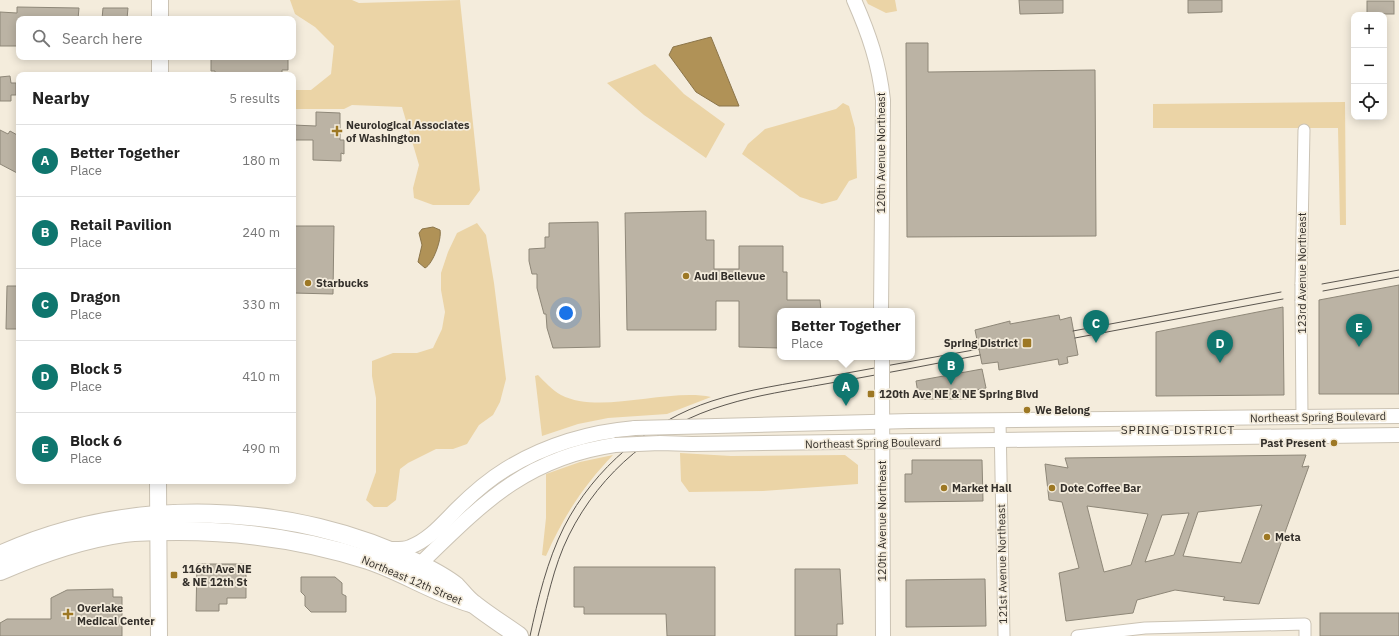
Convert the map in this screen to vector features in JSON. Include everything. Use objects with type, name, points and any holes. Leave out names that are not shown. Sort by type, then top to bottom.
[{"type":"main road","points":[[160,0],[160,16]]},
{"type":"main road","points":[[160,60],[160,72]]},
{"type":"main road","points":[[158,484],[159,636]]},
{"type":"main road","name":"Northeast 12th Street","points":[[0,572],[33,557],[158,523],[236,515],[281,520],[341,534],[385,549],[420,564],[455,585],[477,607],[519,636]]},
{"type":"main road","name":"Northeast 12th Street","points":[[0,555],[48,538],[82,528],[119,520],[158,523],[218,532],[271,537],[324,547],[386,566],[451,598],[477,607]]},
{"type":"street","name":"120th Avenue Northeast","points":[[854,0],[866,29],[880,73],[883,100],[880,308]]},
{"type":"street","name":"123rd Avenue Northeast","points":[[1302,417],[1301,284],[1304,130]]},
{"type":"street","name":"120th Avenue Northeast","points":[[882,360],[883,636]]},
{"type":"street","name":"Northeast Spring Boulevard","points":[[385,549],[399,550],[409,548],[426,539],[472,495],[493,478],[520,461],[551,446],[585,435],[635,428],[1000,420],[1399,416]]},
{"type":"street","name":"121st Avenue Northeast","points":[[1000,420],[1004,636]]},
{"type":"street","name":"Northeast Spring Boulevard","points":[[420,564],[494,494],[522,476],[553,461],[578,452],[615,445],[647,443],[692,444],[1001,441],[1399,435]]},
{"type":"street","points":[[386,566],[405,568],[420,564]]},
{"type":"street","points":[[1077,636],[1305,624],[1305,636]]},
{"type":"shaded area","points":[[290,0],[352,0],[359,3],[460,0],[480,190],[469,205],[433,205],[414,198],[413,188],[419,165],[402,107],[352,105],[344,109],[296,109],[296,90],[311,90],[331,74],[334,46],[315,27],[295,14]]},
{"type":"shaded area","points":[[866,0],[895,0],[897,11],[886,13],[868,4]]},
{"type":"shaded area","points":[[711,37],[739,106],[719,106],[696,92],[669,55],[673,47]]},
{"type":"shaded area","points":[[655,64],[684,94],[725,124],[706,158],[644,115],[607,83]]},
{"type":"shaded area","points":[[1345,102],[1346,225],[1340,225],[1338,128],[1153,128],[1153,104]]},
{"type":"shaded area","points":[[843,103],[849,106],[855,128],[857,178],[849,181],[837,200],[822,204],[800,197],[742,154],[748,144],[765,129],[836,109]]},
{"type":"shaded area","points":[[477,223],[486,235],[494,283],[506,379],[500,402],[493,415],[479,425],[467,444],[453,449],[436,449],[408,463],[400,469],[396,500],[387,507],[374,507],[366,500],[376,472],[376,398],[372,376],[372,361],[393,353],[417,353],[433,348],[442,329],[445,312],[441,290],[441,273],[448,252],[457,233]]},
{"type":"shaded area","points":[[433,227],[440,230],[440,239],[434,257],[425,268],[418,262],[422,245],[419,233],[422,229]]},
{"type":"shaded area","points":[[538,375],[561,395],[577,400],[614,402],[694,395],[711,397],[667,414],[608,418],[578,424],[542,436],[535,376]]},
{"type":"shaded area","points":[[680,453],[731,456],[845,455],[858,465],[858,484],[763,491],[689,492],[681,481]]},
{"type":"shaded area","points":[[613,455],[602,466],[575,502],[546,556],[542,555],[546,518],[546,474],[580,462]]},
{"type":"building","points":[[1019,0],[1063,0],[1063,13],[1020,14]]},
{"type":"building","points":[[1188,0],[1222,0],[1222,12],[1188,13]]},
{"type":"building","points":[[1367,1],[1394,1],[1394,14],[1387,14],[1387,12],[1367,12]]},
{"type":"building","points":[[17,7],[79,8],[78,16],[16,16],[16,46],[0,46],[0,12],[17,13]]},
{"type":"building","points":[[103,8],[128,8],[127,16],[102,16]]},
{"type":"building","points":[[906,43],[928,43],[928,72],[1095,70],[1096,236],[907,237]]},
{"type":"building","points":[[211,60],[288,60],[288,70],[282,70],[282,72],[211,71]]},
{"type":"building","points":[[10,76],[11,83],[16,83],[16,95],[11,95],[11,101],[0,101],[0,77]]},
{"type":"building","points":[[316,112],[340,113],[340,140],[344,140],[344,154],[341,153],[341,161],[313,160],[313,140],[296,140],[296,125],[316,126]]},
{"type":"building","points":[[0,130],[8,134],[10,131],[16,134],[16,172],[0,164]]},
{"type":"building","points":[[706,211],[706,240],[714,240],[714,269],[739,269],[739,246],[783,246],[783,272],[787,272],[787,300],[820,300],[821,308],[777,308],[777,348],[739,347],[739,301],[716,301],[716,330],[627,330],[625,213]]},
{"type":"building","points":[[598,222],[600,347],[553,348],[547,328],[546,314],[544,314],[537,288],[537,274],[532,274],[529,261],[529,249],[545,248],[545,237],[549,237],[549,223]]},
{"type":"building","points":[[296,226],[334,226],[333,294],[296,293]]},
{"type":"building","points":[[1399,285],[1399,394],[1319,394],[1319,300]]},
{"type":"building","points":[[7,286],[16,286],[16,329],[6,329]]},
{"type":"building","points":[[1283,307],[1284,395],[1156,396],[1156,332]]},
{"type":"building","name":"Spring District","points":[[1059,315],[1060,320],[1071,317],[1078,355],[1067,357],[1068,363],[1059,365],[1058,359],[999,370],[998,362],[982,364],[975,330],[1010,321],[1010,324]]},
{"type":"building","points":[[982,369],[986,388],[966,392],[967,399],[919,399],[916,381]]},
{"type":"building","name":"Meta","points":[[1306,455],[1302,467],[1309,466],[1259,604],[1223,600],[1225,597],[1175,590],[1137,600],[1133,613],[1066,621],[1059,573],[1079,568],[1062,502],[1049,500],[1045,464],[1068,468],[1065,458]],"holes":[[[1262,505],[1241,563],[1183,556],[1198,512]],[[1087,506],[1148,514],[1131,565],[1104,572]],[[1189,513],[1174,555],[1145,562],[1162,515]]]},
{"type":"building","name":"Market Hall","points":[[912,460],[982,460],[983,501],[905,502],[905,474],[912,474]]},
{"type":"building","points":[[197,564],[246,564],[246,598],[227,598],[227,604],[219,604],[219,611],[196,611]]},
{"type":"building","points":[[574,567],[715,567],[715,636],[667,636],[666,614],[584,614],[584,607],[574,607]]},
{"type":"building","points":[[795,569],[840,569],[843,624],[837,624],[837,636],[795,636]]},
{"type":"building","points":[[301,577],[335,577],[342,583],[342,594],[346,596],[346,612],[311,612],[305,606],[305,596],[301,592]]},
{"type":"building","points":[[985,579],[986,626],[906,627],[906,580]]},
{"type":"building","points":[[113,589],[113,597],[122,597],[122,636],[0,636],[0,623],[7,619],[51,619],[51,598],[67,590]]},
{"type":"building","points":[[1320,613],[1399,613],[1399,636],[1320,636]]},
{"type":"tram line","points":[[1322,284],[1399,270]]},
{"type":"tram line","points":[[1323,291],[1399,277]]},
{"type":"tram line","points":[[1073,331],[1281,292]]},
{"type":"tram line","points":[[1075,338],[1283,299]]},
{"type":"tram line","points":[[530,636],[548,567],[558,540],[576,505],[608,466],[626,449],[646,434],[689,410],[712,401],[740,393],[979,349]]},
{"type":"tram line","points":[[538,636],[551,585],[563,547],[582,512],[597,490],[614,471],[654,438],[676,425],[700,414],[737,401],[980,355]]},
{"type":"place","name":"Neurological Associates of Washington","points":[[337,131]]},
{"type":"place","name":"Audi Bellevue","points":[[686,276]]},
{"type":"place","name":"Starbucks","points":[[308,283]]},
{"type":"place","name":"Spring District","points":[[1027,343]]},
{"type":"place","name":"Dragon","points":[[1096,343]]},
{"type":"place","name":"Block 6","points":[[1359,347]]},
{"type":"place","name":"Block 5","points":[[1220,363]]},
{"type":"place","name":"Retail Pavilion","points":[[951,385]]},
{"type":"place","name":"120th Ave NE & NE Spring Blvd","points":[[871,394]]},
{"type":"place","name":"Better Together","points":[[846,406]]},
{"type":"place","name":"We Belong","points":[[1027,410]]},
{"type":"place","name":"Past Present","points":[[1334,443]]},
{"type":"place","name":"Market Hall","points":[[944,488]]},
{"type":"place","name":"Dote Coffee Bar","points":[[1052,488]]},
{"type":"place","name":"Meta","points":[[1267,537]]},
{"type":"place","name":"116th Ave NE & NE 12th St","points":[[174,575]]},
{"type":"place","name":"Overlake Medical Center","points":[[68,614]]},
{"type":"district","name":"SPRING DISTRICT","points":[[1178,429]]}]
